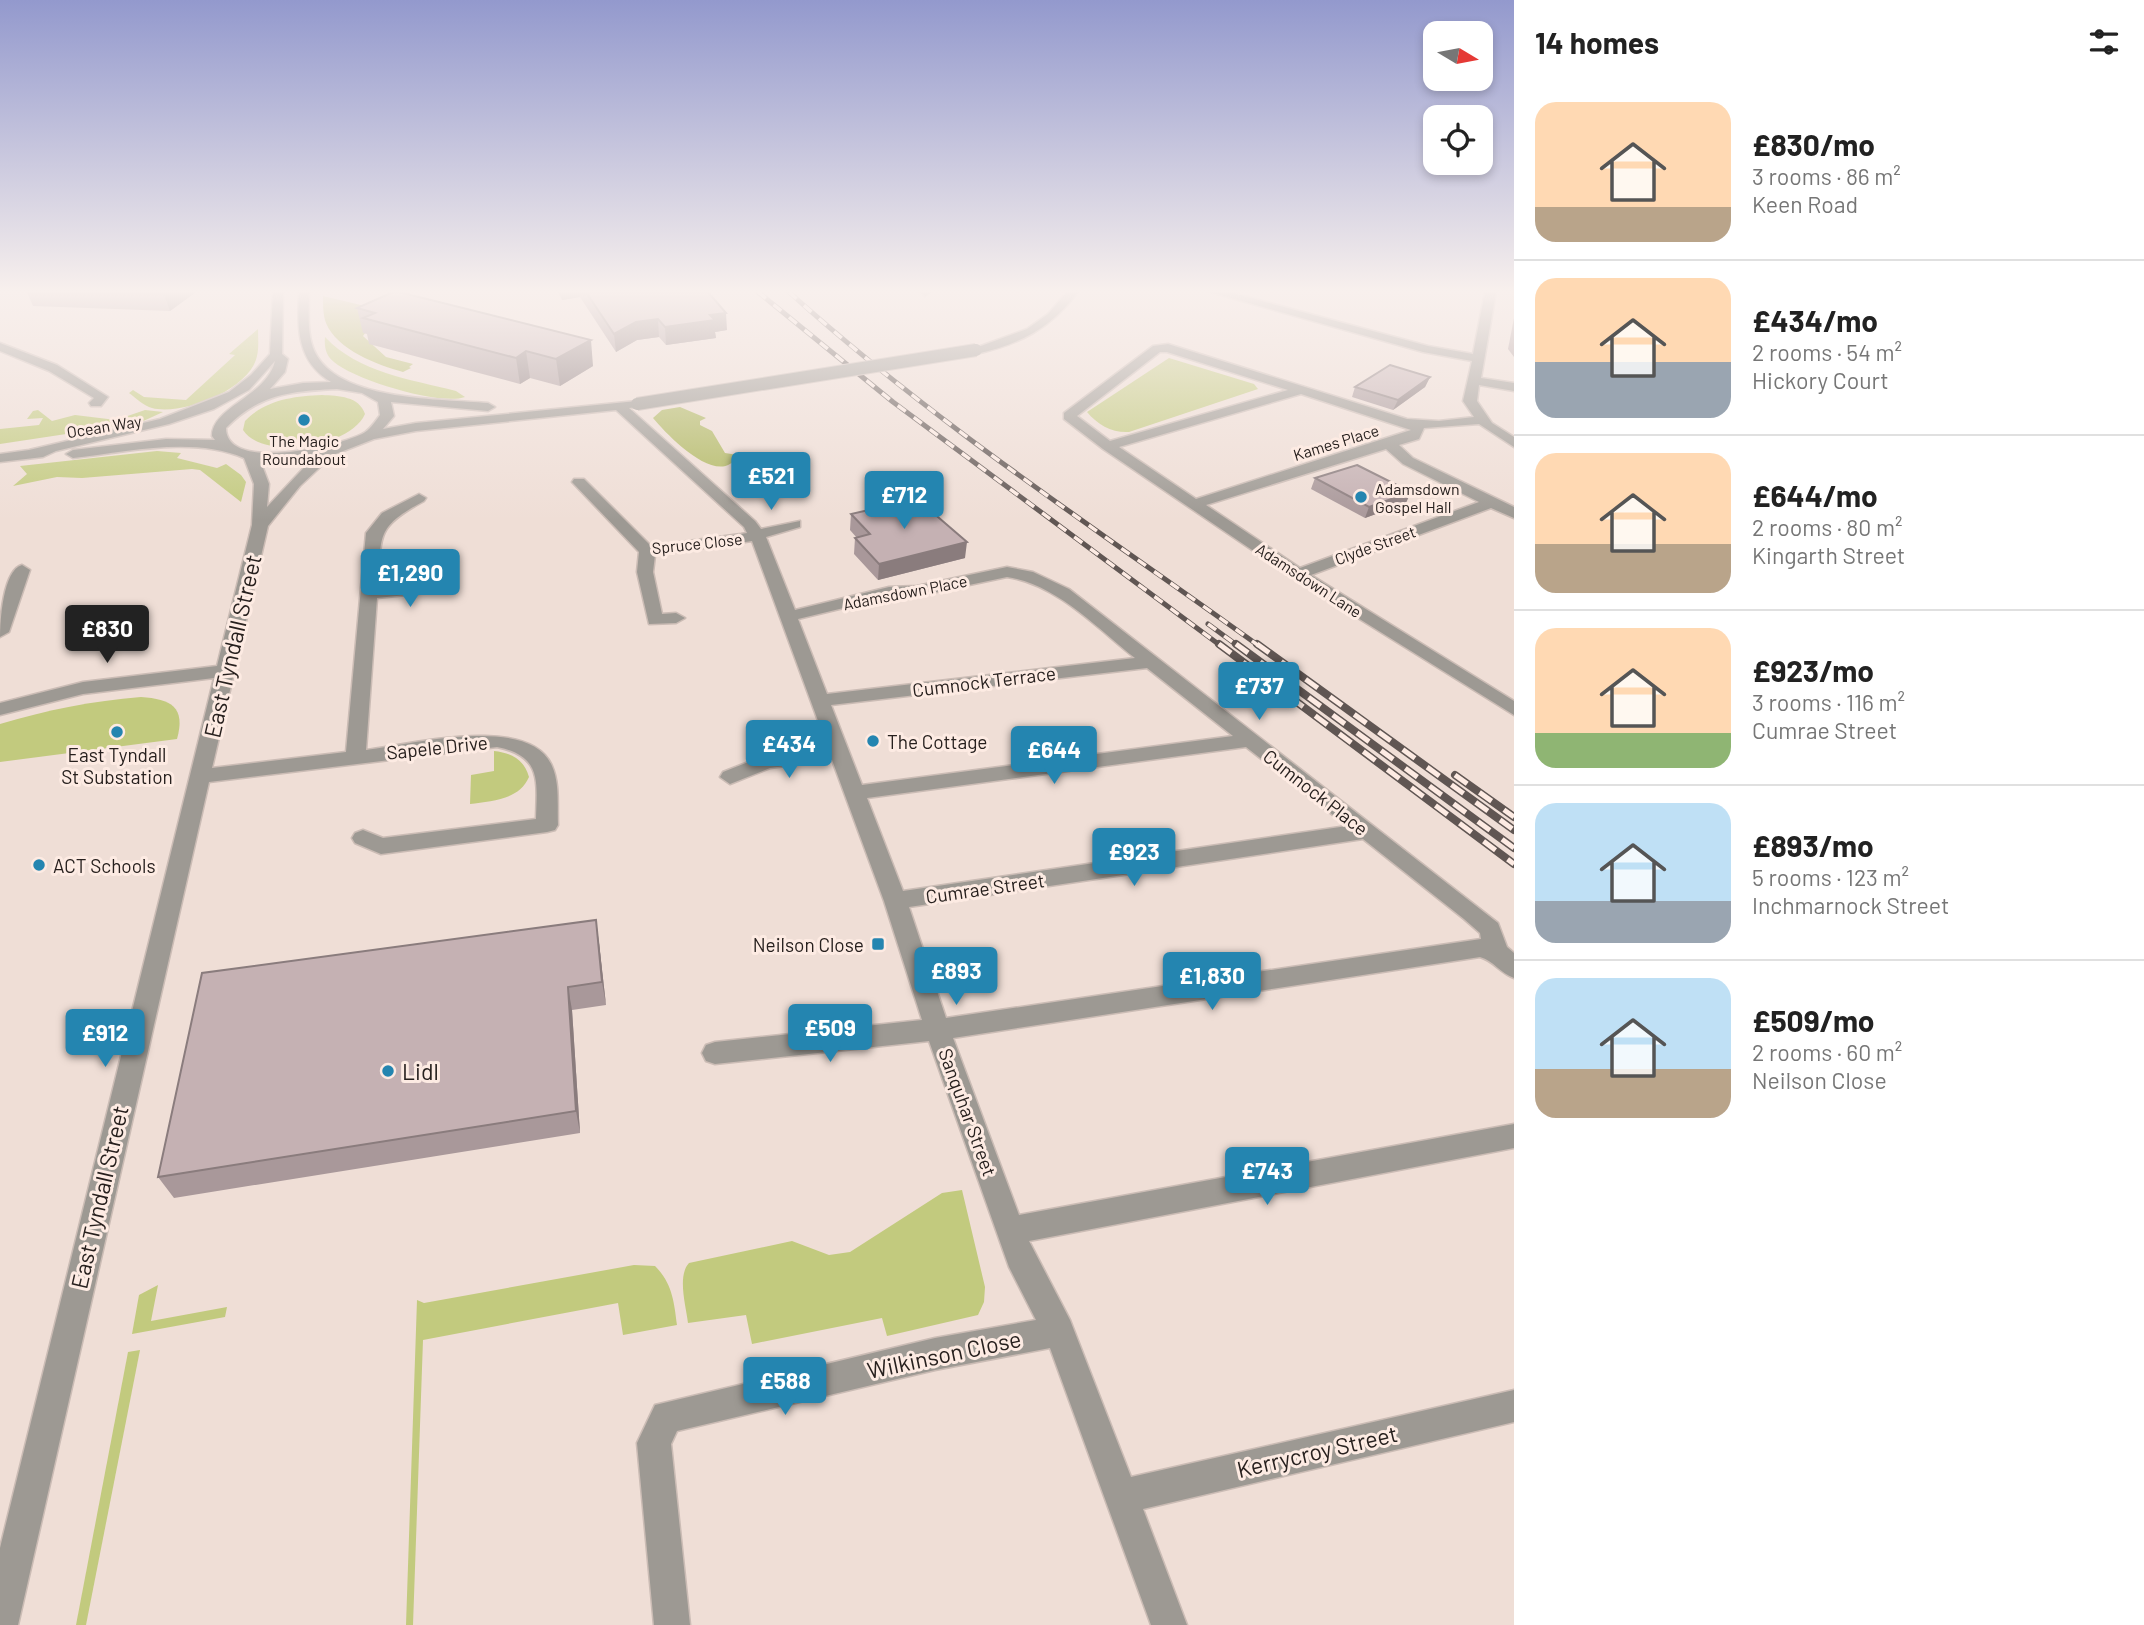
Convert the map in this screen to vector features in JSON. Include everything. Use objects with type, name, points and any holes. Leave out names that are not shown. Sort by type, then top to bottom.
[{"type":"street","points":[[47,368],[82,383],[102,397],[96,403]]},
{"type":"street","name":"Ocean Way","points":[[29,455],[67,441],[151,426],[206,407],[243,388],[263,368]]},
{"type":"street","points":[[255,398],[280,368]]},
{"type":"street","points":[[318,368],[327,376],[345,385]]},
{"type":"street","points":[[225,417],[219,427],[219,436],[226,445],[250,455],[274,458],[328,452],[370,436],[439,424],[522,418],[534,413],[629,405],[863,368]]},
{"type":"street","name":"Adamsdown Lane","points":[[1132,368],[1069,415],[1108,446],[1298,574],[1514,709]]},
{"type":"street","name":"Adamsdown Lane","points":[[1231,368],[1301,390]]},
{"type":"street","points":[[1475,368],[1471,401],[1481,420],[1514,443]]},
{"type":"street","points":[[1473,380],[1514,387]]},
{"type":"street","points":[[255,398],[300,386],[345,385],[367,389],[382,397],[389,405],[390,415],[383,426],[370,436]]},
{"type":"street","points":[[1108,446],[1301,390],[1381,416],[1417,424],[1481,420]]},
{"type":"street","points":[[382,397],[445,405],[523,408],[534,413]]},
{"type":"street","name":"Ocean Way","points":[[0,458],[158,435],[225,417],[255,398]]},
{"type":"street","name":"Sanquhar Street","points":[[629,405],[643,430],[750,524],[758,536],[895,901],[1024,1267],[1059,1331],[1169,1625]]},
{"type":"street","name":"Kames Place","points":[[1194,504],[1414,436],[1418,430],[1417,424]]},
{"type":"street","name":"Ocean Way","points":[[29,455],[57,456],[166,443],[226,445]]},
{"type":"street","points":[[1392,443],[1394,449],[1408,461],[1514,513]]},
{"type":"street","name":"East Tyndall Street","points":[[260,525],[295,483],[328,452]]},
{"type":"street","name":"East Tyndall Street","points":[[0,1625],[80,1275],[260,525],[258,510],[262,476],[250,455]]},
{"type":"street","name":"Spruce Close","points":[[579,482],[647,551],[758,536],[795,524]]},
{"type":"street","points":[[356,756],[374,533],[379,524],[419,498]]},
{"type":"street","name":"Clyde Street","points":[[1298,574],[1492,502]]},
{"type":"street","points":[[647,551],[645,572],[655,620],[676,618]]},
{"type":"street","points":[[0,632],[7,593],[22,570]]},
{"type":"street","name":"Adamsdown Place","points":[[787,617],[889,592],[917,591],[1007,572],[1024,575]]},
{"type":"street","name":"Cumnock Place","points":[[1024,575],[1063,593],[1472,913],[1490,929],[1497,956]]},
{"type":"street","points":[[370,594],[445,586]]},
{"type":"street","name":"Cumnock Terrace","points":[[818,701],[1149,662]]},
{"type":"street","points":[[3,703],[91,687],[225,671]]},
{"type":"street","points":[[1494,696],[1514,688]]},
{"type":"street","points":[[854,793],[1249,740]]},
{"type":"street","name":"Sapele Drive","points":[[201,776],[497,741],[530,749],[540,757],[545,769],[547,825],[381,846],[363,838]]},
{"type":"street","points":[[730,777],[766,762],[839,753]]},
{"type":"street","name":"Cumrae Street","points":[[895,901],[1366,831]]},
{"type":"street","points":[[715,1053],[939,1028],[1497,956]]},
{"type":"street","points":[[1012,1230],[1514,1136]]},
{"type":"street","name":"Wilkinson Close","points":[[672,1625],[654,1443],[667,1417],[935,1354],[1059,1331]]},
{"type":"street","name":"Kerrycroy Street","points":[[1121,1497],[1514,1406]]},
{"type":"green space","points":[[221,368],[252,368],[242,380],[228,390],[213,398],[180,408],[152,408],[129,393],[133,390],[144,397],[186,400]]},
{"type":"green space","points":[[343,368],[371,368],[456,391],[465,397],[453,399],[418,395],[378,383]]},
{"type":"green space","points":[[391,368],[411,368],[403,372]]},
{"type":"green space","points":[[1154,368],[1201,368],[1254,384],[1258,389],[1129,432],[1106,427],[1087,412]]},
{"type":"green space","points":[[322,395],[353,400],[365,414],[357,425],[343,435],[306,446],[269,445],[253,440],[243,430],[245,421],[271,404],[291,398]]},
{"type":"green space","points":[[680,407],[706,418],[700,421],[700,425],[712,431],[725,453],[738,455],[730,464],[719,467],[694,456],[653,418],[662,410]]},
{"type":"green space","points":[[38,410],[52,421],[75,415],[116,420],[145,410],[163,412],[139,423],[0,444],[0,429],[39,425],[43,418],[27,419],[33,411]]},
{"type":"green space","points":[[157,451],[181,453],[177,458],[217,468],[226,464],[246,482],[241,502],[200,470],[192,469],[82,478],[57,477],[13,486],[27,474],[20,466]]},
{"type":"green space","points":[[141,697],[161,700],[174,707],[179,719],[177,739],[0,762],[0,724],[70,707]]},
{"type":"green space","points":[[494,751],[516,758],[529,777],[519,791],[512,795],[470,804],[471,775],[494,771]]},
{"type":"green space","points":[[962,1190],[985,1287],[984,1302],[978,1315],[887,1336],[882,1318],[752,1344],[746,1315],[688,1323],[683,1283],[685,1269],[689,1263],[792,1241],[829,1255],[850,1252],[942,1193]]},
{"type":"green space","points":[[634,1265],[655,1266],[661,1272],[671,1293],[677,1325],[623,1335],[618,1303],[423,1340],[413,1625],[406,1625],[417,1300],[424,1303]]},
{"type":"green space","points":[[158,1285],[151,1321],[227,1307],[225,1317],[132,1334],[139,1295]]},
{"type":"green space","points":[[140,1350],[86,1625],[76,1625],[128,1352]]},
{"type":"building","points":[[1385,368],[1399,368],[1430,377],[1398,400],[1355,387]]},
{"type":"building","points":[[1357,465],[1411,492],[1369,507],[1315,478]]},
{"type":"building","points":[[917,499],[967,542],[879,564],[855,538],[870,534],[851,514]]},
{"type":"building","name":"Lidl","points":[[596,920],[602,982],[568,987],[576,1111],[158,1177],[202,973]]},
{"type":"railway","points":[[851,368],[893,402],[1221,646]]},
{"type":"railway","points":[[878,368],[960,432],[1259,646]]},
{"type":"railway","points":[[1208,624],[1238,646]]},
{"type":"railway","points":[[1219,644],[1514,864]]},
{"type":"railway","points":[[1236,644],[1514,848]]},
{"type":"railway","points":[[1257,644],[1514,830]]},
{"type":"railway","points":[[1455,775],[1514,817]]},
{"type":"place","name":"The Magic Roundabout","points":[[304,420]]},
{"type":"place","name":"Adamsdown Gospel Hall","points":[[1361,497]]},
{"type":"place","name":"East Tyndall St Substation","points":[[117,732]]},
{"type":"place","name":"The Cottage","points":[[873,741]]},
{"type":"place","name":"ACT Schools","points":[[39,865]]},
{"type":"place","name":"Neilson Close","points":[[878,944]]},
{"type":"place","name":"Lidl","points":[[388,1071]]}]
